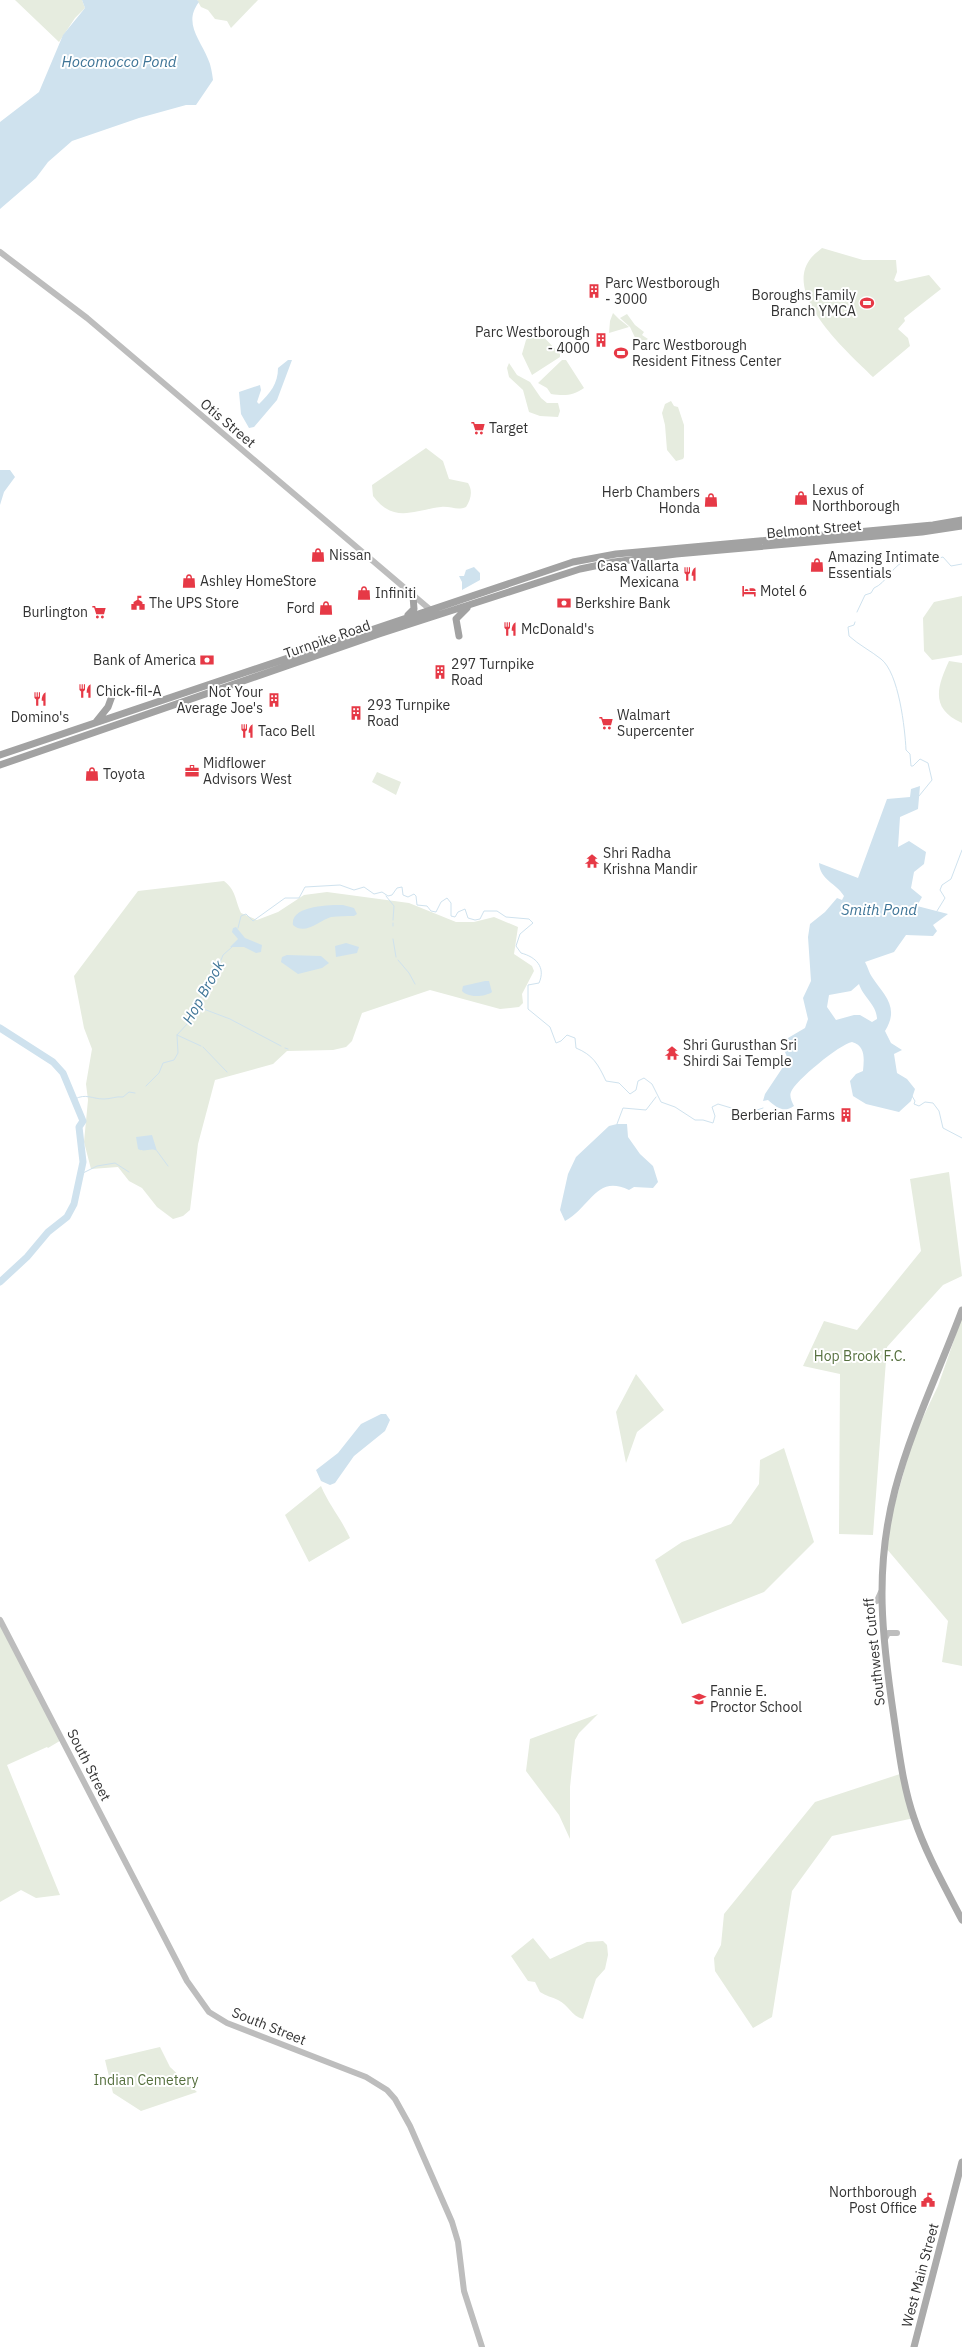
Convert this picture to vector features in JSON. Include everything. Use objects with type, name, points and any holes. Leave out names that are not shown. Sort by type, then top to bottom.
[{"type":"highway","name":"Belmont Street","points":[[668,552],[933,525],[962,520]]},
{"type":"highway","name":"Belmont Street","points":[[668,552],[926,532],[962,526]]},
{"type":"highway","name":"Turnpike Road","points":[[0,765],[437,615],[580,569],[668,552]]},
{"type":"highway","name":"Turnpike Road","points":[[0,755],[226,680],[560,565],[605,555],[668,552]]},
{"type":"highway","points":[[405,618],[414,609],[413,596]]},
{"type":"highway","points":[[459,636],[456,617],[475,603]]},
{"type":"highway","points":[[96,722],[108,708],[112,696]]},
{"type":"main road","name":"Otis Street","points":[[0,252],[88,318],[437,615]]},
{"type":"main road","name":"Southwest Cutoff","points":[[962,1310],[912,1441],[896,1490],[886,1536],[881,1591],[884,1643],[908,1797],[926,1848],[962,1920]]},
{"type":"main road","points":[[867,1604],[877,1601],[881,1591]]},
{"type":"main road","name":"South Street","points":[[0,1620],[187,1980],[209,2012],[244,2031],[366,2077],[387,2090],[395,2099],[410,2126],[452,2222],[458,2242],[464,2291],[482,2347]]},
{"type":"main road","points":[[884,1643],[888,1633],[898,1633]]},
{"type":"main road","name":"West Main Street","points":[[914,2347],[962,2162]]},
{"type":"green space","points":[[15,0],[82,0],[85,8],[75,18],[59,42]]},
{"type":"green space","points":[[197,0],[258,0],[231,28],[227,21],[215,19],[208,10],[201,7]]},
{"type":"green space","name":"Boroughs Family Branch YMCA","points":[[822,248],[863,260],[896,260],[897,272],[894,280],[897,282],[929,275],[941,289],[904,318],[905,321],[898,329],[908,338],[910,346],[873,377],[835,339],[811,306],[805,289],[804,273],[811,258]]},
{"type":"green space","points":[[613,313],[629,327],[609,333],[610,321]]},
{"type":"green space","points":[[627,314],[635,325],[644,332],[642,335],[648,339],[643,342],[645,349],[641,350],[630,327],[620,318]]},
{"type":"green space","points":[[536,329],[560,354],[560,357],[532,375],[522,354],[526,340]]},
{"type":"green space","points":[[562,360],[566,360],[584,388],[576,393],[568,395],[551,394],[547,388],[538,383]]},
{"type":"green space","points":[[509,363],[517,375],[530,382],[541,398],[547,403],[558,403],[560,411],[558,417],[540,416],[529,412],[523,390],[509,377],[507,368]]},
{"type":"green space","points":[[671,401],[674,406],[678,407],[684,425],[684,457],[683,459],[676,461],[667,450],[665,425],[662,413],[665,404]]},
{"type":"green space","points":[[426,448],[443,461],[449,479],[468,483],[471,495],[466,507],[460,509],[441,507],[397,513],[381,505],[373,496],[372,485]]},
{"type":"green space","points":[[962,596],[962,655],[932,660],[924,651],[923,618],[934,602]]},
{"type":"green space","points":[[949,661],[962,663],[962,723],[945,711],[939,696],[941,680]]},
{"type":"green space","points":[[377,772],[401,782],[396,795],[372,782]]},
{"type":"green space","points":[[224,881],[231,888],[241,913],[257,920],[278,912],[304,895],[327,892],[409,903],[456,922],[474,922],[494,917],[518,927],[514,954],[532,966],[534,971],[522,994],[523,1003],[519,1007],[500,1009],[430,990],[362,1013],[352,1041],[346,1047],[333,1050],[287,1051],[273,1064],[215,1080],[198,1144],[190,1210],[183,1216],[173,1219],[157,1207],[142,1188],[129,1181],[118,1167],[91,1169],[84,1142],[88,1100],[86,1084],[92,1049],[84,1028],[74,976],[138,891]]},
{"type":"green space","name":"Hop Brook F.C.","points":[[949,1172],[962,1276],[943,1285],[887,1347],[873,1535],[839,1534],[840,1374],[803,1366],[824,1321],[857,1330],[921,1251],[910,1179]]},
{"type":"green space","name":"Hop Brook F.C.","points":[[962,1317],[962,1666],[942,1662],[948,1621],[886,1548],[890,1521],[914,1436],[938,1386]]},
{"type":"green space","points":[[636,1374],[664,1410],[637,1432],[626,1463],[616,1412]]},
{"type":"green space","points":[[784,1448],[814,1542],[764,1592],[682,1624],[655,1560],[682,1542],[731,1524],[759,1484],[760,1460]]},
{"type":"green space","points":[[321,1486],[350,1538],[309,1562],[285,1515]]},
{"type":"green space","points":[[0,1621],[63,1739],[48,1748],[47,1747],[7,1765],[60,1895],[36,1898],[21,1890],[0,1902]]},
{"type":"green space","points":[[598,1714],[579,1733],[575,1740],[570,1787],[570,1839],[559,1815],[526,1771],[530,1739]]},
{"type":"green space","points":[[903,1773],[914,1818],[832,1836],[792,1891],[772,2017],[753,2028],[715,1971],[714,1958],[721,1945],[724,1914],[815,1802]]},
{"type":"green space","points":[[533,1938],[550,1959],[587,1942],[603,1941],[607,1945],[608,1955],[605,1969],[596,1979],[583,2019],[579,2018],[562,2002],[540,1992],[535,1982],[528,1981],[511,1956]]},
{"type":"green space","name":"Indian Cemetery","points":[[160,2047],[170,2067],[197,2092],[141,2111],[113,2093],[105,2060]]},
{"type":"water","name":"Hocomocco Pond","points":[[82,0],[197,0],[199,2],[194,10],[193,17],[194,31],[209,61],[213,80],[196,105],[186,105],[139,118],[72,141],[48,162],[36,178],[0,209],[0,122],[39,92],[63,35],[85,8]]},
{"type":"water","points":[[288,360],[292,360],[277,400],[254,427],[249,428],[241,414],[239,392],[260,385],[261,390],[257,402],[259,404],[273,388],[277,379],[278,368]]},
{"type":"water","points":[[0,470],[10,470],[15,477],[4,492],[0,505]]},
{"type":"water","points":[[474,567],[480,573],[480,580],[462,590],[462,582],[459,576],[464,576],[466,570]]},
{"type":"water","name":"Smith Pond","points":[[920,786],[918,809],[900,817],[898,847],[909,841],[926,852],[924,864],[914,872],[911,888],[922,897],[917,906],[948,914],[933,925],[937,931],[933,936],[906,935],[894,952],[865,962],[871,975],[889,1002],[891,1008],[889,1023],[885,1031],[891,1043],[902,1050],[894,1054],[897,1073],[907,1079],[915,1089],[911,1101],[899,1112],[866,1104],[853,1096],[850,1081],[856,1074],[863,1071],[864,1058],[860,1047],[852,1042],[838,1049],[809,1072],[794,1087],[790,1094],[794,1106],[787,1109],[781,1109],[768,1100],[763,1101],[765,1094],[785,1064],[787,1057],[783,1047],[788,1038],[805,1028],[808,1019],[803,998],[811,981],[808,937],[810,924],[825,912],[837,898],[842,900],[844,896],[822,874],[819,863],[858,878],[887,799],[910,797],[911,789]],"holes":[[[859,984],[875,1009],[877,1019],[872,1022],[860,1015],[854,1015],[836,1020],[827,1007],[829,995],[851,991]]]},
{"type":"water","points":[[343,905],[354,908],[357,914],[354,916],[331,917],[302,929],[293,925],[294,918],[298,913],[304,910],[321,906]]},
{"type":"water","points":[[236,927],[245,938],[262,945],[261,952],[256,953],[244,947],[230,947],[238,939],[232,932],[233,928]]},
{"type":"water","points":[[346,943],[359,947],[357,953],[336,957],[335,946]]},
{"type":"water","points":[[287,955],[321,956],[329,963],[322,968],[298,974],[281,962],[282,957]]},
{"type":"water","points":[[489,981],[492,992],[489,994],[472,996],[462,991],[463,986]]},
{"type":"water","points":[[627,1124],[628,1137],[640,1154],[653,1166],[658,1182],[653,1188],[634,1187],[629,1190],[618,1186],[609,1186],[601,1189],[594,1194],[574,1215],[565,1221],[560,1210],[568,1174],[576,1157],[609,1126]]},
{"type":"water","points":[[152,1135],[157,1151],[138,1149],[136,1137]]},
{"type":"water","points":[[381,1414],[386,1414],[390,1420],[385,1431],[354,1456],[335,1483],[330,1485],[321,1481],[316,1470],[338,1453],[361,1424]]},
{"type":"waterway","points":[[857,612],[865,595],[871,593],[874,588],[882,583],[895,568],[907,560],[932,560],[943,557],[951,566],[962,564]]},
{"type":"waterway","points":[[855,622],[854,625],[848,627],[849,636],[881,659],[887,666],[897,688],[906,750],[910,754],[911,766],[913,766],[920,759],[928,763],[932,780],[919,796]]},
{"type":"waterway","points":[[937,911],[945,898],[940,890],[942,885],[951,879],[962,850]]},
{"type":"waterway","name":"Hop Brook","points":[[238,928],[241,916],[246,914],[253,921],[285,898],[299,898],[305,887],[340,885],[354,890],[364,887],[374,894],[382,892],[388,896],[392,895],[397,888],[402,887],[403,895],[408,897],[414,894],[416,896],[417,905],[427,906],[431,911],[436,912],[441,902],[447,898],[451,903],[451,916],[455,917],[458,912],[465,909],[468,918],[475,920],[480,919],[484,911],[497,911],[506,917],[529,919],[533,923],[520,934],[516,946],[521,953],[535,960],[541,972],[539,983],[528,985],[528,1009],[550,1027],[556,1043],[561,1041],[567,1035],[575,1038],[576,1048],[591,1057],[606,1081],[619,1083],[630,1094],[636,1090],[638,1081],[644,1078],[652,1084],[661,1102],[675,1107],[695,1120],[703,1120],[713,1123],[715,1116],[712,1107],[718,1104],[748,1113],[763,1108]]},
{"type":"waterway","points":[[386,896],[394,906],[393,920]]},
{"type":"waterway","points":[[393,939],[396,957]]},
{"type":"waterway","name":"Hop Brook","points":[[146,1086],[159,1073],[163,1063],[174,1060],[178,1053],[177,1035],[187,1024],[193,1004],[201,998],[211,974],[217,970],[223,955],[232,947]]},
{"type":"waterway","points":[[398,960],[409,973],[415,984]]},
{"type":"waterway","points":[[193,1005],[230,1019],[281,1046]]},
{"type":"waterway","points":[[0,1028],[53,1062],[63,1073],[83,1121],[79,1127],[83,1162],[74,1204],[67,1217],[48,1232],[27,1257],[0,1282]]},
{"type":"waterway","points":[[177,1035],[201,1046]]},
{"type":"waterway","points":[[203,1047],[227,1072]]},
{"type":"waterway","name":"Hop Brook","points":[[75,1099],[82,1096],[107,1099],[123,1097],[129,1092],[135,1093]]},
{"type":"waterway","name":"Hop Brook","points":[[912,1096],[915,1101],[914,1104],[919,1106],[925,1102],[933,1103],[939,1111],[943,1128],[962,1138]]},
{"type":"waterway","points":[[617,1124],[623,1108],[646,1110],[656,1097]]},
{"type":"waterway","points":[[157,1151],[168,1166]]},
{"type":"waterway","points":[[81,1174],[97,1166],[115,1163],[129,1172]]},
{"type":"place","name":"Parc Westborough - 3000","points":[[594,291]]},
{"type":"place","name":"Boroughs Family Branch YMCA","points":[[867,303]]},
{"type":"place","name":"Parc Westborough - 4000","points":[[601,340]]},
{"type":"place","name":"Parc Westborough Resident Fitness Center","points":[[621,353]]},
{"type":"place","name":"Target","points":[[478,428]]},
{"type":"place","name":"Lexus of Northborough","points":[[801,498]]},
{"type":"place","name":"Herb Chambers Honda","points":[[711,500]]},
{"type":"place","name":"Nissan","points":[[318,555]]},
{"type":"place","name":"Amazing Intimate Essentials","points":[[817,565]]},
{"type":"place","name":"Casa Vallarta Mexicana","points":[[690,574]]},
{"type":"place","name":"Ashley HomeStore","points":[[189,581]]},
{"type":"place","name":"Motel 6","points":[[749,591]]},
{"type":"place","name":"Infiniti","points":[[364,593]]},
{"type":"place","name":"The UPS Store","points":[[138,603]]},
{"type":"place","name":"Berkshire Bank","points":[[564,603]]},
{"type":"place","name":"Ford","points":[[326,608]]},
{"type":"place","name":"Burlington","points":[[99,612]]},
{"type":"place","name":"McDonald's","points":[[510,629]]},
{"type":"place","name":"Bank of America","points":[[207,660]]},
{"type":"place","name":"297 Turnpike Road","points":[[440,672]]},
{"type":"place","name":"Chick-fil-A","points":[[85,691]]},
{"type":"place","name":"Domino's","points":[[40,699]]},
{"type":"place","name":"Not Your Average Joe's","points":[[274,700]]},
{"type":"place","name":"293 Turnpike Road","points":[[356,713]]},
{"type":"place","name":"Walmart Supercenter","points":[[606,723]]},
{"type":"place","name":"Taco Bell","points":[[247,731]]},
{"type":"place","name":"Midflower Advisors West","points":[[192,771]]},
{"type":"place","name":"Toyota","points":[[92,774]]},
{"type":"place","name":"Shri Radha Krishna Mandir","points":[[592,861]]},
{"type":"place","name":"Shri Gurusthan Sri Shirdi Sai Temple","points":[[672,1053]]},
{"type":"place","name":"Berberian Farms","points":[[846,1115]]},
{"type":"place","name":"Fannie E. Proctor School","points":[[699,1699]]},
{"type":"place","name":"Northborough Post Office","points":[[928,2200]]}]
